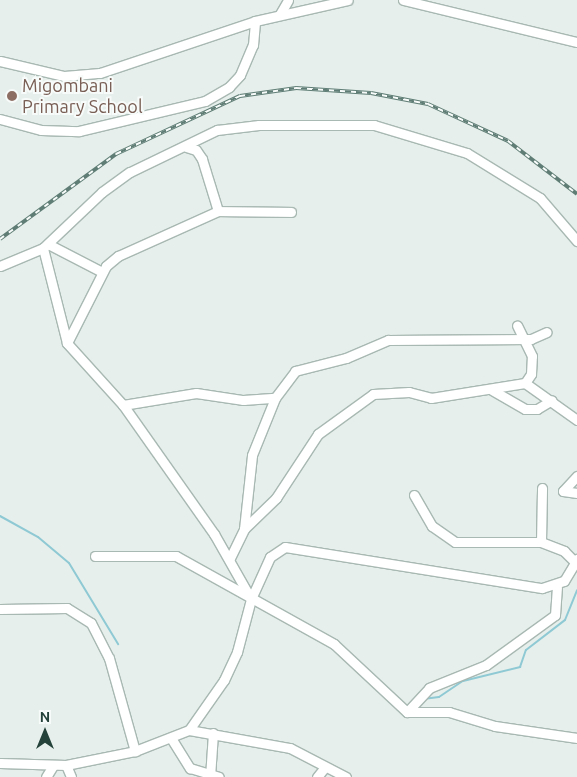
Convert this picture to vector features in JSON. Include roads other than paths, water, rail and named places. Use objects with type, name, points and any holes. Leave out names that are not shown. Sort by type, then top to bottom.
[{"type":"street","points":[[280,14],[288,0]]},
{"type":"street","points":[[0,61],[64,76],[100,73],[255,21],[348,0]]},
{"type":"street","points":[[403,0],[577,42]]},
{"type":"street","points":[[0,119],[41,130],[79,131],[205,101],[229,87],[240,74],[253,46],[255,21]]},
{"type":"street","points":[[0,266],[45,246],[116,181],[217,130],[240,126],[374,125],[468,153],[518,181],[559,214],[577,241]]},
{"type":"street","points":[[186,147],[196,150],[202,159],[218,211]]},
{"type":"street","points":[[67,343],[80,324],[102,272],[110,261],[153,237],[218,211],[291,212]]},
{"type":"street","points":[[45,246],[102,272]]},
{"type":"street","points":[[45,246],[67,343],[123,405],[230,558],[251,599]]},
{"type":"street","points":[[517,324],[525,338],[533,367],[525,383]]},
{"type":"street","points":[[230,558],[244,529],[252,455],[275,398],[295,371],[346,358],[374,343],[420,337],[525,338],[547,332]]},
{"type":"street","points":[[244,529],[276,498],[318,434],[372,394],[408,392],[431,398],[492,390],[525,383],[552,400],[577,420]]},
{"type":"street","points":[[492,390],[524,409],[536,409],[552,400]]},
{"type":"street","points":[[123,405],[196,393],[244,400],[275,398]]},
{"type":"street","points":[[577,476],[563,491],[577,493]]},
{"type":"street","points":[[541,542],[542,488]]},
{"type":"street","points":[[408,712],[429,688],[482,667],[555,615],[557,587],[576,561],[564,551],[541,542],[455,542],[432,526],[414,495]]},
{"type":"street","points":[[0,763],[66,765],[135,751],[189,730],[224,680],[237,652],[251,599],[270,557],[285,547],[423,572],[542,588],[557,587]]},
{"type":"street","points":[[95,556],[176,556],[334,644],[408,712],[449,712],[495,726],[577,738]]},
{"type":"street","points":[[0,609],[67,608],[91,624],[109,658],[135,751]]},
{"type":"street","points":[[189,730],[290,748],[343,776]]},
{"type":"street","points":[[171,738],[190,768],[213,776],[213,733]]},
{"type":"street","points":[[66,765],[71,777]]},
{"type":"street","points":[[46,777],[53,766]]},
{"type":"street","points":[[317,777],[324,767]]},
{"type":"waterway","points":[[0,516],[38,537],[69,563],[118,644]]},
{"type":"waterway","points":[[423,699],[439,697],[463,681],[520,667],[526,650],[565,620],[577,590]]},
{"type":"railway","points":[[0,239],[116,154],[240,96],[296,88],[371,93],[428,104],[508,141],[577,194]]},
{"type":"place","name":"Migombani Primary School","points":[[12,96]]}]
